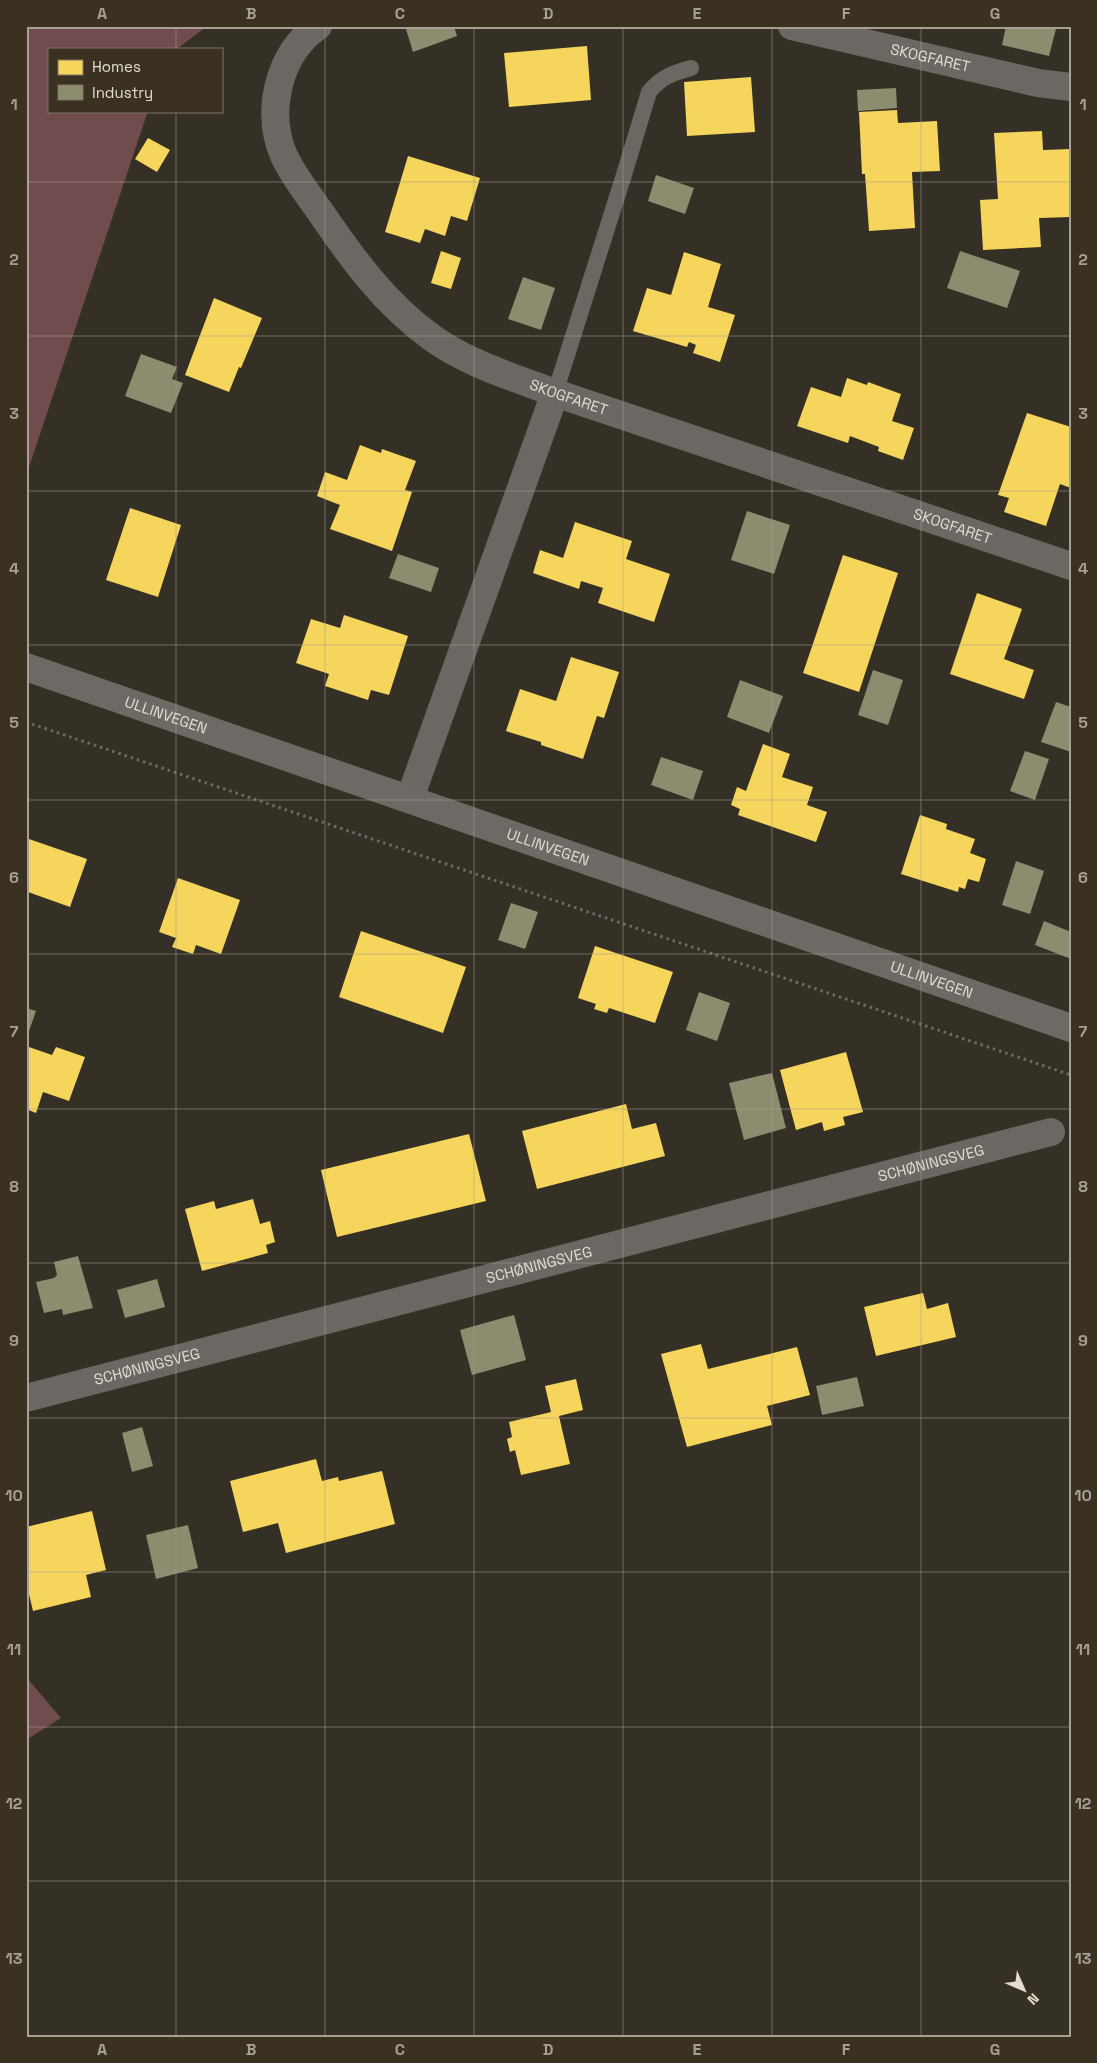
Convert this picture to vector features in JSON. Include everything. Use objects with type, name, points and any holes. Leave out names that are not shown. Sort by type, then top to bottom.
[{"type":"main road","name":"ULLINVEGEN","points":[[26,667],[410,798],[1071,1028]]},
{"type":"street","name":"SKOGFARET","points":[[318,26],[294,51],[282,73],[276,96],[278,135],[284,156],[302,186],[349,254],[382,294],[432,338],[490,369],[555,393],[1071,566]]},
{"type":"street","name":"SKOGFARET","points":[[792,26],[1038,83],[1071,87]]},
{"type":"street","points":[[410,798],[555,393]]},
{"type":"street","name":"SCHØNINGSVEG","points":[[26,1398],[1051,1132]]},
{"type":"lane","points":[[555,393],[612,216],[649,92],[657,81],[667,75],[691,68]]},
{"type":"path","points":[[26,722],[1071,1075]]},
{"type":"shaded area","points":[[26,26],[207,26],[178,48],[48,48],[48,112],[148,112],[26,476]]},
{"type":"shaded area","points":[[26,1677],[61,1718],[26,1740]]},
{"type":"building: Homes","points":[[587,46],[591,100],[509,107],[504,53]]},
{"type":"building: Homes","points":[[751,77],[755,132],[687,136],[684,82]]},
{"type":"building: Homes","points":[[897,110],[898,123],[937,121],[940,171],[912,172],[915,228],[869,231],[865,174],[862,174],[859,112]]},
{"type":"building: Homes","points":[[1042,131],[1043,150],[1071,149],[1071,217],[1039,218],[1041,247],[983,250],[980,200],[998,199],[994,133]]},
{"type":"building: Homes","points":[[148,138],[170,150],[157,172],[135,159]]},
{"type":"building: Homes","points":[[408,156],[480,178],[467,221],[451,216],[445,236],[425,229],[420,243],[385,232]]},
{"type":"building: Homes","points":[[441,251],[461,258],[451,289],[431,283]]},
{"type":"building: Homes","points":[[684,252],[721,264],[708,307],[735,315],[720,362],[693,353],[696,345],[689,342],[687,347],[633,331],[647,288],[671,295]]},
{"type":"building: Homes","points":[[214,298],[262,318],[229,392],[185,375]]},
{"type":"building: Homes","points":[[847,378],[867,385],[868,382],[901,394],[892,421],[914,428],[903,460],[878,451],[879,447],[850,436],[848,443],[797,426],[811,387],[841,397]]},
{"type":"building: Homes","points":[[1027,413],[1071,427],[1071,488],[1060,484],[1046,526],[1004,512],[1009,498],[998,495]]},
{"type":"building: Homes","points":[[360,445],[381,453],[382,449],[416,461],[405,490],[412,492],[392,551],[330,529],[340,505],[317,496],[325,472],[347,480]]},
{"type":"building: Homes","points":[[130,508],[181,525],[158,597],[106,580]]},
{"type":"building: Homes","points":[[575,522],[632,541],[626,559],[670,574],[654,622],[598,603],[603,588],[581,581],[579,589],[533,573],[540,550],[563,558]]},
{"type":"building: Homes","points":[[843,555],[898,573],[859,692],[803,673]]},
{"type":"building: Homes","points":[[977,593],[1022,609],[1004,659],[1034,670],[1024,699],[950,674]]},
{"type":"building: Homes","points":[[344,615],[408,636],[389,695],[371,690],[368,700],[325,686],[329,674],[296,663],[311,619],[340,628]]},
{"type":"building: Homes","points":[[571,657],[619,672],[604,718],[597,716],[583,759],[541,745],[541,742],[506,731],[520,689],[556,701]]},
{"type":"building: Homes","points":[[763,744],[790,754],[782,777],[813,787],[807,805],[827,812],[816,842],[738,815],[740,809],[731,805],[737,787],[746,791]]},
{"type":"building: Homes","points":[[920,815],[947,824],[946,829],[975,839],[970,853],[986,859],[979,882],[968,879],[965,889],[959,887],[958,892],[901,874]]},
{"type":"building: Homes","points":[[26,838],[87,859],[70,907],[28,892],[26,897]]},
{"type":"building: Homes","points":[[178,878],[240,900],[221,954],[196,945],[193,954],[172,947],[176,938],[159,932]]},
{"type":"building: Homes","points":[[361,931],[466,967],[443,1033],[339,997]]},
{"type":"building: Homes","points":[[595,946],[673,972],[655,1023],[609,1008],[607,1013],[594,1009],[596,1004],[578,998]]},
{"type":"building: Homes","points":[[26,1046],[52,1055],[56,1047],[85,1057],[69,1101],[43,1092],[36,1113],[26,1109]]},
{"type":"building: Homes","points":[[846,1052],[863,1112],[843,1117],[845,1125],[824,1131],[822,1122],[796,1130],[780,1070]]},
{"type":"building: Homes","points":[[626,1104],[632,1129],[656,1123],[665,1156],[537,1189],[522,1131]]},
{"type":"building: Homes","points":[[469,1134],[486,1201],[337,1237],[321,1170]]},
{"type":"building: Homes","points":[[253,1199],[260,1224],[270,1221],[275,1242],[266,1245],[268,1253],[202,1271],[185,1209],[214,1201],[216,1209]]},
{"type":"building: Homes","points":[[923,1293],[927,1309],[948,1303],[956,1337],[876,1356],[864,1307]]},
{"type":"building: Homes","points":[[701,1344],[708,1369],[797,1347],[810,1395],[767,1406],[772,1425],[687,1447],[661,1354]]},
{"type":"building: Homes","points":[[576,1379],[583,1410],[559,1416],[570,1464],[521,1475],[515,1450],[510,1452],[507,1439],[512,1437],[509,1422],[551,1412],[545,1386]]},
{"type":"building: Homes","points":[[316,1459],[322,1481],[338,1477],[339,1481],[382,1471],[395,1524],[286,1553],[278,1523],[243,1532],[230,1481]]},
{"type":"building: Homes","points":[[92,1511],[106,1570],[86,1575],[91,1597],[33,1611],[28,1590],[26,1590],[26,1527]]},
{"type":"building: Industry","points":[[405,26],[454,26],[457,36],[413,52]]},
{"type":"building: Industry","points":[[1006,26],[1046,26],[1056,29],[1049,56],[1002,45]]},
{"type":"building: Industry","points":[[896,88],[897,108],[858,111],[857,90]]},
{"type":"building: Industry","points":[[656,175],[694,188],[685,214],[648,201]]},
{"type":"building: Industry","points":[[960,251],[1020,271],[1007,308],[947,288]]},
{"type":"building: Industry","points":[[523,277],[555,288],[541,330],[508,319]]},
{"type":"building: Industry","points":[[141,354],[177,367],[172,379],[183,383],[171,413],[125,396]]},
{"type":"building: Industry","points":[[747,511],[790,525],[774,574],[731,560]]},
{"type":"building: Industry","points":[[398,554],[439,568],[431,592],[389,578]]},
{"type":"building: Industry","points":[[873,670],[903,680],[888,725],[858,715]]},
{"type":"building: Industry","points":[[740,680],[783,696],[769,733],[727,717]]},
{"type":"building: Industry","points":[[1056,702],[1071,707],[1071,752],[1041,742]]},
{"type":"building: Industry","points":[[1025,751],[1049,759],[1035,800],[1010,791]]},
{"type":"building: Industry","points":[[661,757],[703,771],[693,800],[651,785]]},
{"type":"building: Industry","points":[[1016,861],[1044,871],[1030,914],[1002,905]]},
{"type":"building: Industry","points":[[511,903],[538,912],[525,949],[498,940]]},
{"type":"building: Industry","points":[[1044,921],[1071,932],[1071,959],[1035,945]]},
{"type":"building: Industry","points":[[699,992],[730,1003],[717,1041],[686,1030]]},
{"type":"building: Industry","points":[[26,1008],[36,1011],[28,1034],[26,1033]]},
{"type":"building: Industry","points":[[772,1073],[786,1128],[744,1140],[729,1083]]},
{"type":"building: Industry","points":[[78,1256],[93,1308],[63,1315],[62,1309],[44,1313],[36,1282],[54,1278],[57,1275],[54,1262]]},
{"type":"building: Industry","points":[[157,1279],[165,1307],[125,1318],[117,1290]]},
{"type":"building: Industry","points":[[514,1315],[526,1360],[472,1375],[460,1330]]},
{"type":"building: Industry","points":[[857,1377],[864,1406],[822,1415],[816,1386]]},
{"type":"building: Industry","points":[[142,1427],[153,1466],[132,1472],[122,1433]]},
{"type":"building: Industry","points":[[188,1525],[198,1568],[156,1579],[146,1535]]}]
